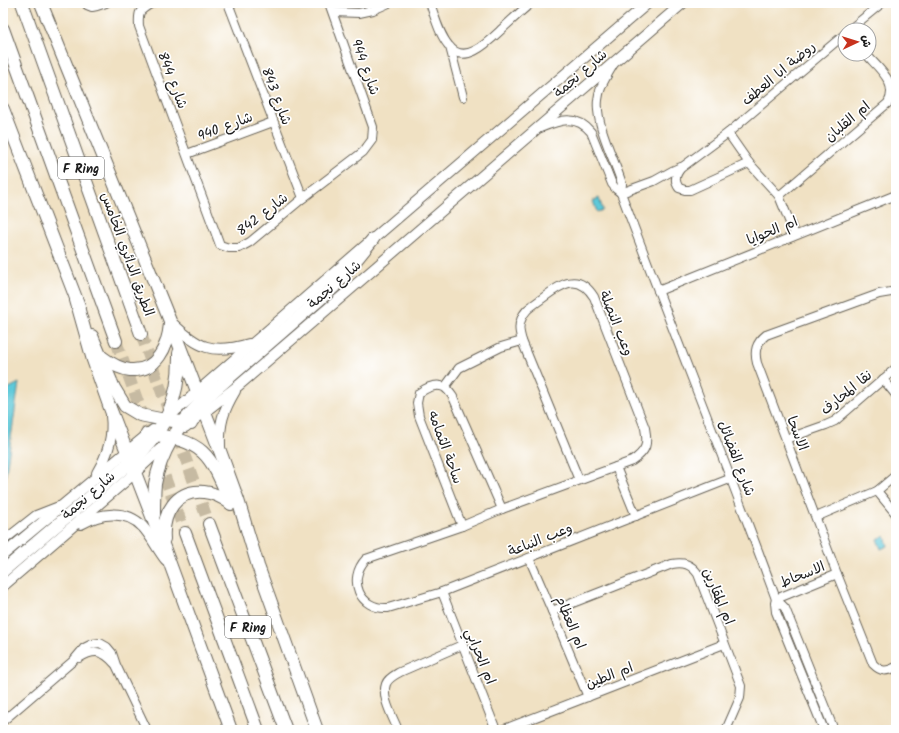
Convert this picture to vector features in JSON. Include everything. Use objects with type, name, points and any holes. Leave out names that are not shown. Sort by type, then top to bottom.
[{"type":"highway","name":"الطريق الدائري الخامس","points":[[22,3],[141,334]]},
{"type":"highway","points":[[41,3],[170,321],[220,451],[238,500],[258,566],[317,730]]},
{"type":"highway","points":[[48,3],[59,46]]},
{"type":"highway","name":"F Ring","points":[[3,29],[116,341]]},
{"type":"highway","points":[[3,110],[76,300],[102,357],[114,388],[125,406],[140,415],[186,423]]},
{"type":"highway","points":[[154,522],[155,484],[159,468],[172,438],[186,423],[201,402],[334,287],[373,239]]},
{"type":"highway","points":[[76,300],[93,360],[110,408],[165,550],[231,730]]},
{"type":"highway","points":[[102,357],[116,366],[130,370],[142,369],[150,365],[159,358],[165,347],[169,335],[170,321]]},
{"type":"highway","points":[[3,571],[145,450],[152,435],[165,420],[174,399],[177,386],[179,344]]},
{"type":"highway","points":[[152,435],[182,440],[196,447],[206,455],[221,478],[258,566]]},
{"type":"highway","points":[[165,550],[163,528],[170,508],[177,500],[194,492],[204,492],[220,496],[230,502]]},
{"type":"highway","name":"F Ring","points":[[209,524],[286,730]]},
{"type":"highway","name":"F Ring","points":[[185,533],[258,730]]},
{"type":"main road","name":"شارع نجمة","points":[[201,402],[253,343],[648,3]]},
{"type":"main road","name":"شارع نجمة","points":[[165,420],[239,385],[683,3]]},
{"type":"main road","points":[[170,321],[190,340],[206,348],[228,349],[253,343]]},
{"type":"main road","points":[[220,451],[220,430],[224,411],[239,385]]},
{"type":"main road","points":[[90,483],[100,469],[107,454],[112,432],[110,408]]},
{"type":"main road","name":"شارع نجمة","points":[[3,555],[90,483],[131,462],[172,438]]},
{"type":"main road","name":"شارع نجمة","points":[[3,586],[63,534],[131,462]]},
{"type":"main road","points":[[63,534],[93,518],[112,514],[124,516],[135,520],[142,526],[171,568]]},
{"type":"street","points":[[87,3],[92,7],[106,3]]},
{"type":"street","name":"شارع 843","points":[[228,3],[302,198]]},
{"type":"street","name":"شارع 944","points":[[329,3],[373,127],[372,140]]},
{"type":"street","points":[[333,12],[359,13],[373,10],[388,3]]},
{"type":"street","points":[[430,3],[445,40],[457,53],[464,54],[473,52],[483,46],[530,3]]},
{"type":"street","points":[[859,22],[882,3]]},
{"type":"street","name":"شارع 844","points":[[148,4],[138,14],[139,26],[187,154]]},
{"type":"street","name":"روضة ابا العطف","points":[[749,163],[685,190],[679,188],[675,181],[678,172],[684,166],[728,132],[837,41]]},
{"type":"street","points":[[450,47],[463,97]]},
{"type":"street","name":"شارع الفضائل","points":[[615,61],[600,90],[598,106],[602,126],[622,184],[621,193],[732,478],[776,599],[785,608],[834,730]]},
{"type":"street","name":"ام القلبان","points":[[779,196],[888,103],[891,97],[891,86],[889,80],[873,62]]},
{"type":"street","name":"شارع الفضائل","points":[[536,130],[551,124],[571,120],[579,121],[591,132],[612,184],[621,193]]},
{"type":"street","name":"شارع 940","points":[[187,154],[273,122]]},
{"type":"street","points":[[728,132],[749,163],[779,196],[794,235]]},
{"type":"street","name":"شارع 842","points":[[187,154],[220,246],[239,248],[250,242],[302,198],[363,152],[372,140]]},
{"type":"street","points":[[621,193],[654,181],[684,166]]},
{"type":"street","name":"ام الحوايا","points":[[658,291],[896,195]]},
{"type":"street","name":"وعب النصلة","points":[[360,594],[356,576],[361,565],[366,559],[462,526],[502,509],[632,461],[640,456],[645,448],[647,439],[645,428],[597,304],[588,289],[582,284],[573,282],[564,283],[524,312],[519,326],[522,341],[579,480]]},
{"type":"street","name":"الاسحا","points":[[896,292],[879,294],[766,335],[756,346],[755,355],[757,364],[837,574],[873,664],[878,670],[890,670],[896,667]]},
{"type":"street","points":[[445,387],[459,368],[501,347],[522,341]]},
{"type":"street","name":"نقا المحارف","points":[[786,439],[835,421],[896,368]]},
{"type":"street","points":[[884,379],[896,395]]},
{"type":"street","name":"ساحة الثمامه","points":[[462,526],[419,416],[417,403],[419,393],[427,387],[445,387],[453,397],[502,509]]},
{"type":"street","points":[[616,467],[636,516]]},
{"type":"street","points":[[816,517],[877,492],[896,476]]},
{"type":"street","name":"وعب النباعة","points":[[360,594],[368,604],[380,608],[388,608],[442,592],[732,478]]},
{"type":"street","points":[[877,492],[896,514]]},
{"type":"street","points":[[3,541],[36,515],[65,503]]},
{"type":"street","name":"ام العظام","points":[[529,558],[588,697]]},
{"type":"street","name":"ام المقارين","points":[[552,611],[672,564],[688,564],[694,567],[741,686],[740,698],[726,730]]},
{"type":"street","name":"الاسحاط","points":[[776,599],[837,574]]},
{"type":"street","name":"ام الحرابي","points":[[442,592],[496,730]]},
{"type":"street","points":[[776,599],[776,612],[824,730]]},
{"type":"street","name":"ام الطين","points":[[502,730],[724,644]]},
{"type":"street","points":[[398,730],[387,703],[385,693],[386,684],[391,677],[462,645]]},
{"type":"street","points":[[3,721],[73,661],[86,653],[96,652],[109,657],[116,665],[147,730]]},
{"type":"street","points":[[815,707],[822,712],[830,730]]},
{"type":"water","points":[[599,198],[603,210],[597,212],[593,201]]},
{"type":"water","points":[[19,383],[3,493],[3,391]]},
{"type":"water","points":[[885,536],[888,546],[881,549],[877,539]]},
{"type":"tunnel","points":[[141,334],[209,524]]},
{"type":"tunnel","points":[[116,341],[185,533]]}]
